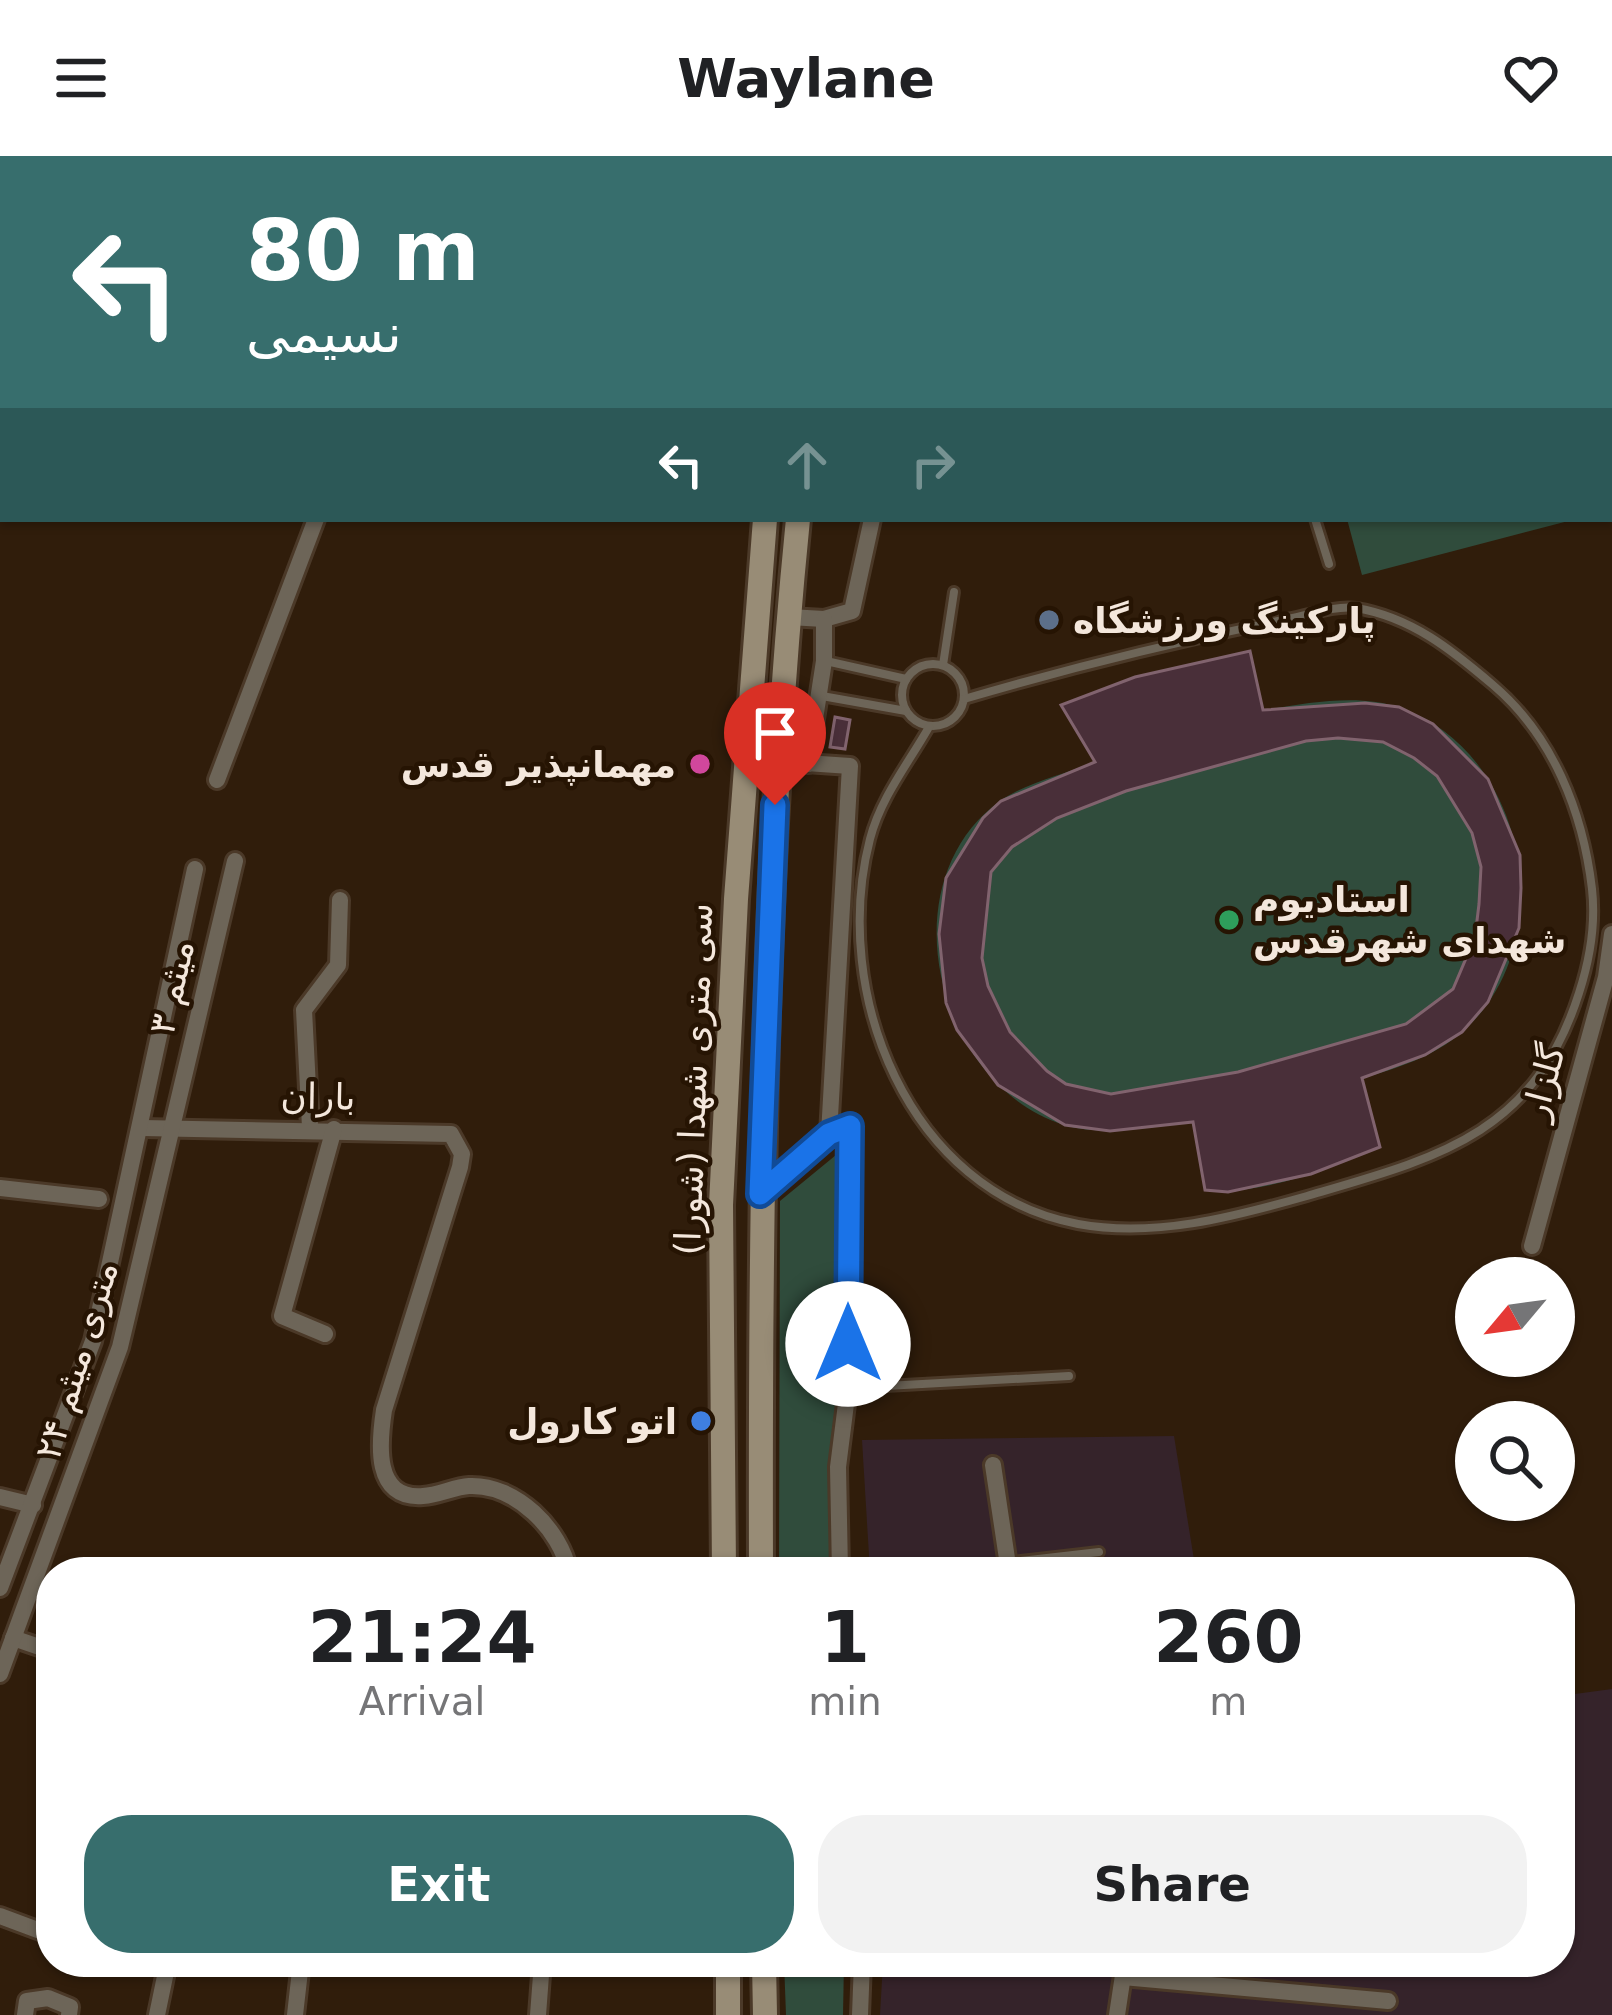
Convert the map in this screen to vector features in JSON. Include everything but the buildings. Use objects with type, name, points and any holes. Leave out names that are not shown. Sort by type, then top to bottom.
[{"type":"main road","name":"سی متری شهدا (شورا)","points":[[724,1557],[721,1205],[739,852],[765,522]]},
{"type":"main road","name":"سی متری شهدا (شورا)","points":[[761,1557],[760,1194],[777,761],[798,522]]},
{"type":"main road","points":[[721,1205],[760,1194]]},
{"type":"main road","points":[[728,1977],[728,2015]]},
{"type":"main road","points":[[764,1977],[765,2015]]},
{"type":"street","points":[[217,780],[315,522]]},
{"type":"street","points":[[789,617],[824,619],[852,611],[871,522]]},
{"type":"street","points":[[808,764],[824,661],[824,619]]},
{"type":"street","points":[[777,761],[850,766],[829,1134]]},
{"type":"street","name":"میثم ۳","points":[[172,1128],[235,861]]},
{"type":"street","name":"میثم ۳","points":[[142,1128],[195,868]]},
{"type":"street","points":[[310,1127],[304,1010],[338,965],[340,900]]},
{"type":"street","name":"گلزار","points":[[1532,1246],[1609,978],[1612,934]]},
{"type":"street","points":[[760,1194],[829,1134],[850,1126],[848,1388],[838,1467],[840,1557]]},
{"type":"street","name":"باران","points":[[142,1128],[436,1131],[459,1143],[460,1167],[384,1410],[382,1462],[396,1490],[412,1497],[482,1486],[525,1506],[564,1548],[566,1557]]},
{"type":"street","name":"۲۴ متری میثم","points":[[0,1588],[93,1341],[142,1128]]},
{"type":"street","name":"۲۴ متری میثم","points":[[43,1557],[120,1347],[172,1128]]},
{"type":"street","points":[[325,1334],[282,1316],[334,1129]]},
{"type":"street","points":[[0,1188],[99,1199]]},
{"type":"street","points":[[93,1341],[120,1347]]},
{"type":"street","points":[[993,1465],[1007,1557]]},
{"type":"street","points":[[0,1497],[33,1505]]},
{"type":"street","name":"۲۴ متری میثم","points":[[0,1673],[36,1575]]},
{"type":"street","points":[[13,1637],[36,1645]]},
{"type":"street","points":[[0,1916],[36,1929]]},
{"type":"street","points":[[158,2015],[165,1977]]},
{"type":"street","points":[[296,2015],[300,1977]]},
{"type":"street","points":[[538,2015],[541,1977]]},
{"type":"street","points":[[860,2015],[861,1977]]},
{"type":"street","points":[[1118,2015],[1123,1977]]},
{"type":"street","points":[[1190,1977],[1388,2001]]},
{"type":"street","points":[[25,2015],[27,2001],[48,1998],[70,2007],[69,2015]]},
{"type":"lane","points":[[1316,522],[1329,564]]},
{"type":"lane","points":[[943,665],[954,592]]},
{"type":"lane","points":[[906,711],[902,695],[906,679],[922,665],[943,665],[960,679],[964,699],[956,717],[929,727],[884,799],[869,842],[862,907],[873,1030],[894,1082],[934,1136],[970,1172],[1021,1207],[1077,1224],[1140,1229],[1210,1221],[1336,1187],[1477,1135],[1531,1088],[1563,1043],[1587,967],[1595,914],[1586,838],[1574,799],[1510,700],[1417,627],[1352,607],[1039,677],[964,699]]},
{"type":"lane","points":[[824,661],[906,679]]},
{"type":"lane","points":[[820,695],[906,711],[929,727]]},
{"type":"lane","points":[[848,1388],[1070,1376]]},
{"type":"lane","points":[[1069,1557],[1099,1552]]},
{"type":"shaded area","points":[[1174,1436],[1194,1557],[869,1557],[862,1440]]},
{"type":"shaded area","points":[[1612,1689],[1612,2015],[880,2015],[882,1977],[1575,1977],[1575,1694]]},
{"type":"green space","points":[[1348,522],[1565,522],[1362,575]]},
{"type":"green space","name":"استادیوم شهدای شهرقدس","points":[[1250,651],[1264,710],[1368,701],[1401,708],[1444,731],[1478,765],[1503,807],[1517,854],[1521,903],[1513,951],[1494,995],[1462,1032],[1427,1055],[1362,1078],[1380,1147],[1272,1185],[1205,1190],[1192,1122],[1112,1131],[1064,1125],[1020,1103],[984,1069],[958,1027],[942,979],[937,929],[944,881],[965,837],[1011,794],[1094,762],[1061,705],[1135,677]]},
{"type":"green space","points":[[836,1155],[842,1366],[828,1499],[832,1557],[779,1557],[780,1201]]},
{"type":"green space","points":[[785,1977],[844,1977],[843,2015],[786,2015]]},
{"type":"place","name":"پارکینگ ورزشگاه","points":[[1049,620]]},
{"type":"place","name":"مهمانپذیر قدس","points":[[700,764]]},
{"type":"place","name":"استادیوم شهدای شهرقدس","points":[[1229,920]]},
{"type":"place","name":"اتو کارول","points":[[701,1421]]},
{"type":"route","points":[[775,805],[760,1194],[829,1134],[850,1126],[848,1344]]}]
